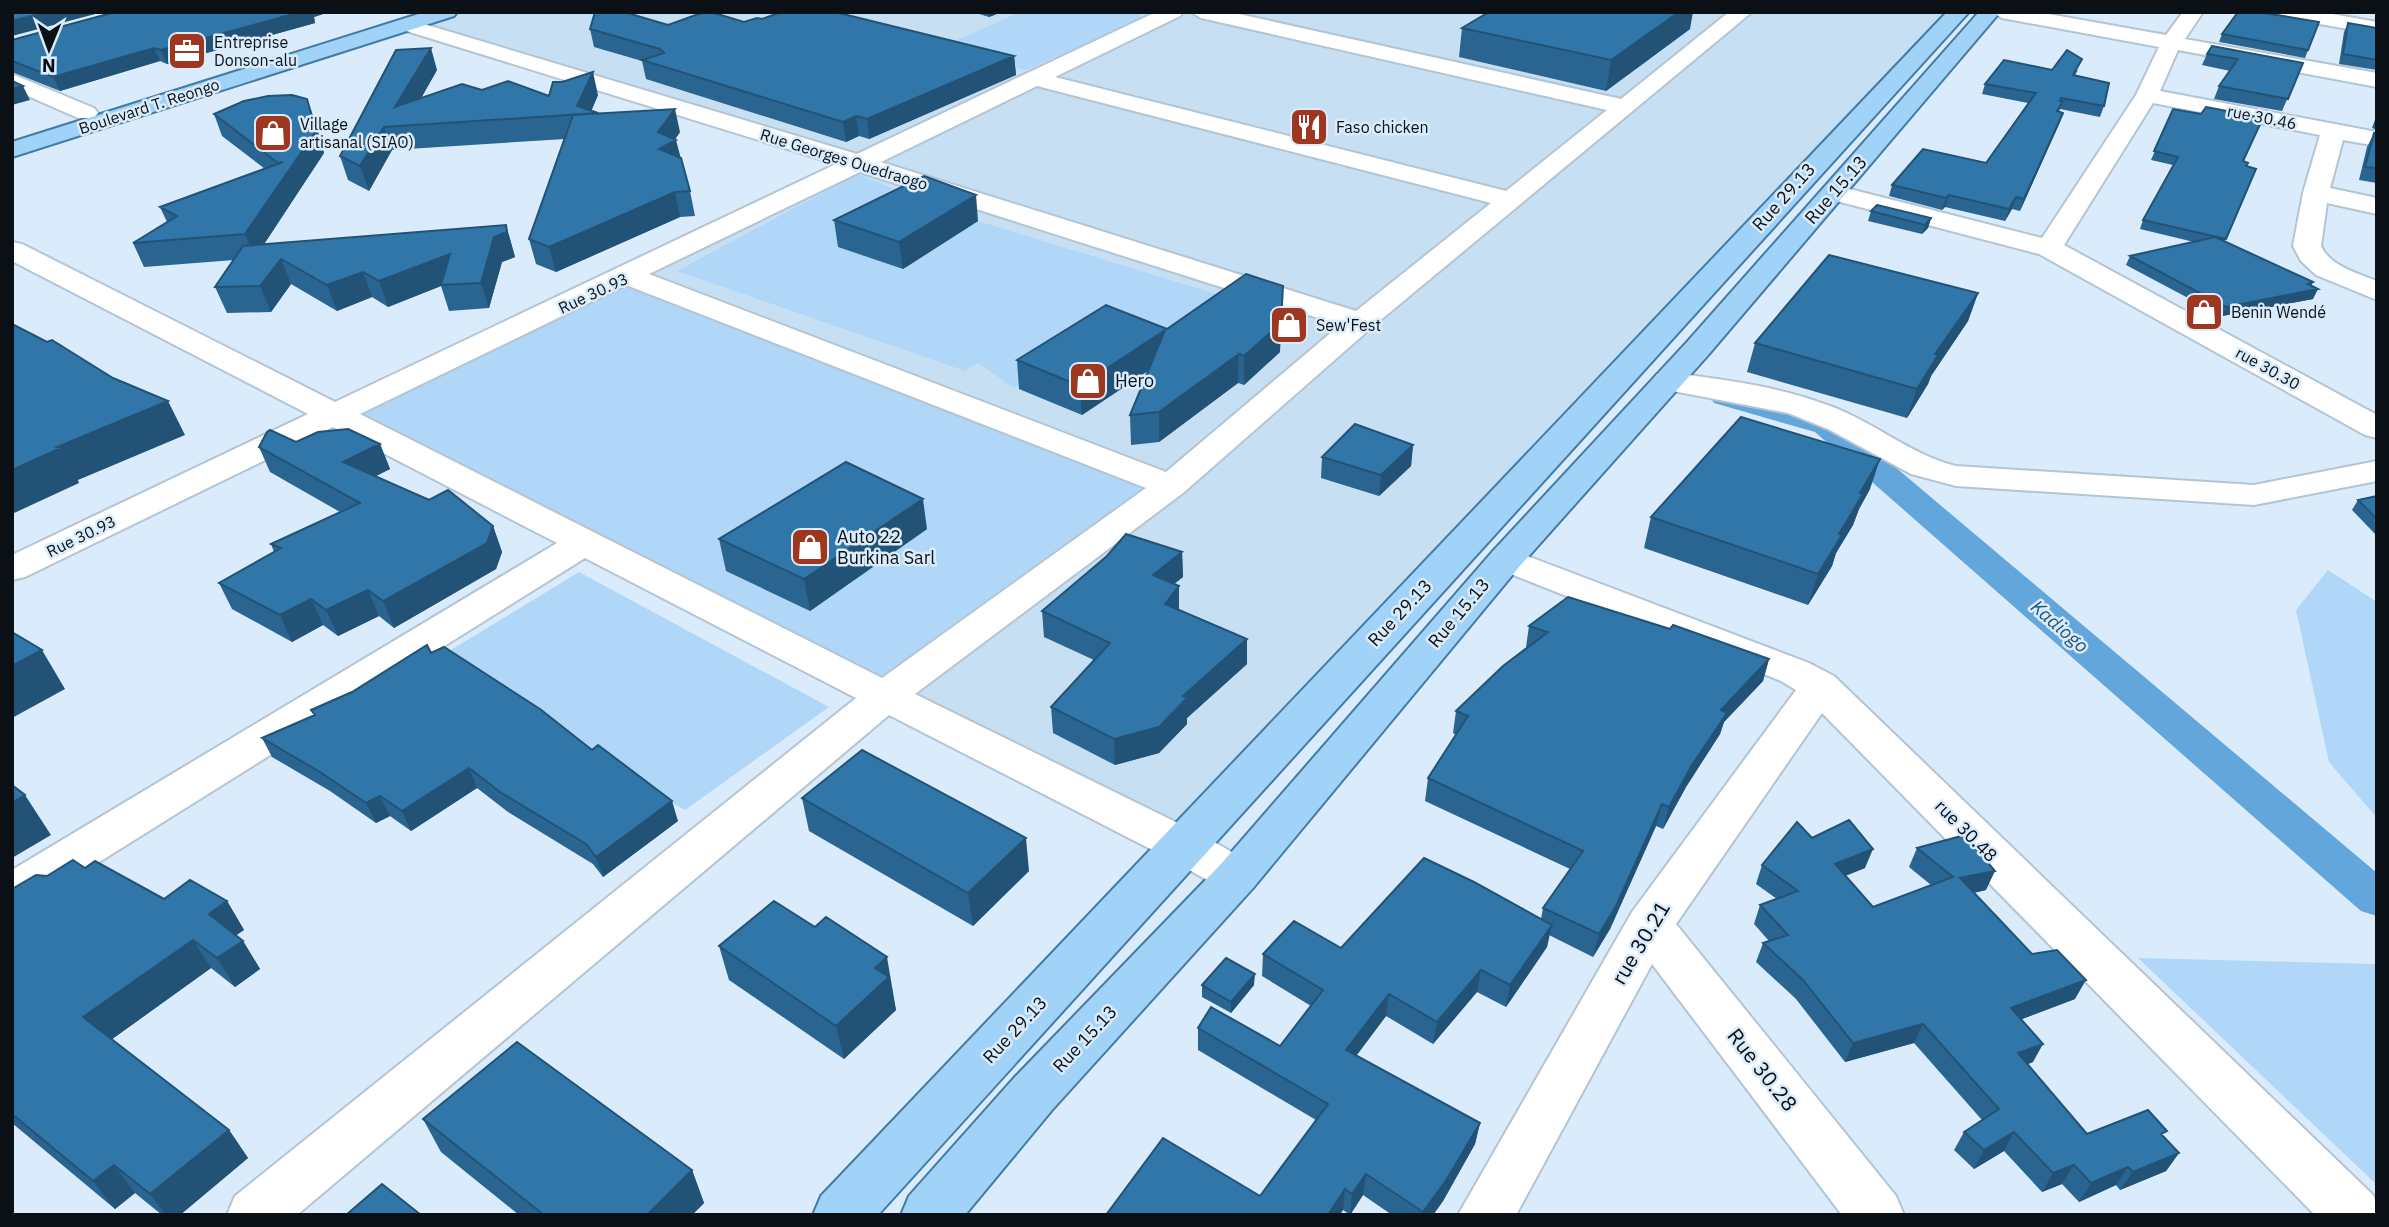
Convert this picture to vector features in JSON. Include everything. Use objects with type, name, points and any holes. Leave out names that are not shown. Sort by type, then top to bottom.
[{"type":"main road","name":"Boulevard T. Reongo","points":[[12,136],[409,18],[447,12]]},
{"type":"main road","name":"Rue 29.13","points":[[841,1215],[1853,122],[1959,12]]},
{"type":"main road","name":"Rue 15.13","points":[[929,1215],[1033,1094],[1237,876],[1506,559],[1668,381],[1990,12]]},
{"type":"main road","name":"Boulevard T. Reongo","points":[[12,150],[409,18]]},
{"type":"street","name":"Rue 30.93","points":[[12,569],[628,276],[1173,12]]},
{"type":"street","points":[[1201,12],[1623,107]]},
{"type":"street","points":[[255,1215],[885,696],[1171,486],[1361,322],[1742,12]]},
{"type":"street","points":[[2001,12],[2377,80]]},
{"type":"street","points":[[2049,248],[2147,95],[2171,43],[2193,12]]},
{"type":"street","points":[[2284,12],[2377,28]]},
{"type":"street","name":"Rue Georges Ouedraogo","points":[[409,18],[1361,322]]},
{"type":"street","points":[[1036,79],[1511,201]]},
{"type":"street","points":[[12,81],[86,113]]},
{"type":"street","name":"rue 30.46","points":[[2147,95],[2377,139]]},
{"type":"street","points":[[2333,130],[2316,193],[2307,246],[2309,253],[2319,264],[2377,291]]},
{"type":"street","name":"rue 30.30","points":[[1834,193],[2049,248],[2377,428]]},
{"type":"street","points":[[2316,193],[2377,206]]},
{"type":"street","points":[[12,250],[583,543],[1184,846],[1237,876]]},
{"type":"street","points":[[628,276],[1171,486]]},
{"type":"street","points":[[1668,381],[1756,395],[1811,410],[1841,422],[1928,471],[1956,477],[2254,495],[2377,471]]},
{"type":"street","points":[[12,893],[583,543]]},
{"type":"street","name":"rue 30.48","points":[[1506,559],[1795,672],[1820,687],[2354,1215]]},
{"type":"street","name":"rue 30.21","points":[[1486,1215],[1649,925],[1820,687]]},
{"type":"street","name":"Rue 30.28","points":[[1649,925],[1876,1215]]},
{"type":"shaded area","points":[[447,12],[1959,12],[1184,846],[344,411],[858,163],[407,25]]},
{"type":"shaded area","points":[[1020,12],[1138,12],[1140,20],[1026,70],[939,48]]},
{"type":"shaded area","points":[[857,174],[927,202],[903,269],[978,221],[1236,300],[1167,357],[1098,330],[1014,388],[978,363],[965,371],[677,271]]},
{"type":"shaded area","points":[[633,278],[1166,484],[885,684],[344,411]]},
{"type":"shaded area","points":[[2328,570],[2377,602],[2377,818],[2329,762],[2296,610]]},
{"type":"shaded area","points":[[579,572],[829,707],[685,810],[569,746],[433,661]]},
{"type":"shaded area","points":[[2138,958],[2377,964],[2377,1185]]},
{"type":"building","points":[[12,12],[48,12],[12,21]]},
{"type":"building","points":[[115,12],[301,12],[161,50],[154,48],[53,77],[12,61],[12,40]]},
{"type":"building","points":[[595,12],[624,12],[668,25],[704,12],[744,22],[781,12],[835,12],[1014,56],[867,119],[856,116],[843,122],[642,60],[664,53],[660,49],[590,29]]},
{"type":"building","points":[[1489,12],[1679,12],[1611,60],[1462,28]]},
{"type":"building","points":[[2238,12],[2259,12],[2319,22],[2308,50],[2222,34]]},
{"type":"building","points":[[2348,23],[2377,28],[2377,60],[2343,54]]},
{"type":"building","points":[[2212,46],[2303,63],[2288,99],[2219,86],[2238,59],[2207,54]]},
{"type":"building","points":[[431,48],[395,107],[462,84],[482,90],[508,81],[549,96],[553,82],[562,82],[593,72],[577,106],[598,113],[384,127],[360,166],[340,156],[396,50]]},
{"type":"building","points":[[2067,50],[2082,59],[2073,75],[2109,83],[2104,106],[2061,98],[2060,101],[2063,101],[2057,111],[2063,113],[2024,199],[2016,197],[2009,209],[1892,185],[1923,149],[1986,163],[2036,93],[1985,84],[2004,60],[2052,70]]},
{"type":"building","points":[[12,81],[23,86],[12,89]]},
{"type":"building","points":[[292,95],[307,99],[316,131],[245,234],[133,243],[177,216],[160,207],[283,162],[278,163],[214,114],[244,101]]},
{"type":"building","points":[[2206,107],[2263,118],[2243,161],[2248,163],[2246,166],[2256,169],[2226,239],[2143,220],[2178,157],[2154,151],[2173,109],[2201,114]]},
{"type":"building","points":[[675,109],[658,132],[676,140],[659,149],[681,158],[690,191],[675,192],[549,247],[529,239],[573,115]]},
{"type":"building","points":[[2374,133],[2377,134],[2377,168],[2365,167]]},
{"type":"building","points":[[924,176],[976,195],[899,242],[834,220]]},
{"type":"building","points":[[1877,205],[1931,218],[1925,225],[1871,211]]},
{"type":"building","points":[[506,225],[507,232],[494,237],[481,283],[441,285],[450,254],[379,281],[363,272],[327,285],[281,259],[260,286],[215,287],[243,246]]},
{"type":"building","points":[[2215,237],[2313,282],[2308,284],[2318,289],[2226,307],[2130,256]]},
{"type":"building","points":[[1829,255],[1978,293],[1935,354],[1938,355],[1917,389],[1755,343]]},
{"type":"building","points":[[1246,274],[1283,286],[1281,323],[1244,356],[1239,354],[1159,412],[1130,415],[1165,330],[1080,386],[1017,360],[1106,305],[1167,329]]},
{"type":"building","points":[[12,324],[47,342],[52,340],[113,378],[168,401],[57,447],[61,448],[12,470]]},
{"type":"building","points":[[1741,417],[1880,459],[1839,534],[1842,535],[1818,574],[1651,517]]},
{"type":"building","points":[[1355,424],[1413,445],[1381,475],[1322,457]]},
{"type":"building","points":[[348,429],[380,444],[343,462],[429,500],[448,490],[493,526],[487,543],[383,601],[368,590],[326,610],[311,599],[280,615],[219,583],[281,548],[271,544],[360,503],[259,447],[267,432],[270,430],[296,442],[318,432]]},
{"type":"building","points":[[846,462],[923,499],[804,579],[719,539]]},
{"type":"building","points":[[2377,496],[2377,519],[2358,500]]},
{"type":"building","points":[[1126,534],[1182,552],[1153,575],[1179,586],[1165,604],[1247,639],[1183,696],[1187,698],[1159,727],[1114,739],[1051,707],[1110,643],[1042,611],[1107,556]]},
{"type":"building","points":[[1568,597],[1670,629],[1673,625],[1769,659],[1721,710],[1727,713],[1692,765],[1669,807],[1662,804],[1616,906],[1599,934],[1543,908],[1583,851],[1428,778],[1468,716],[1456,711],[1503,666],[1548,632],[1529,626]]},
{"type":"building","points":[[12,632],[42,650],[12,666]]},
{"type":"building","points":[[427,645],[431,653],[444,647],[540,709],[592,750],[598,745],[672,801],[596,857],[586,844],[500,792],[469,768],[402,811],[380,796],[366,803],[262,738],[315,715],[311,710],[352,692]]},
{"type":"building","points":[[862,750],[1026,838],[968,893],[802,798]]},
{"type":"building","points":[[12,785],[25,795],[12,803]]},
{"type":"building","points":[[1849,820],[1873,849],[1835,864],[1873,907],[1953,877],[1917,848],[1965,835],[1995,871],[1960,878],[2032,954],[2057,950],[2086,980],[2011,1008],[2043,1044],[2018,1053],[2087,1134],[2148,1110],[2167,1131],[2161,1134],[2179,1153],[2133,1172],[2128,1167],[2091,1183],[2074,1165],[2053,1173],[2014,1132],[1984,1150],[1964,1132],[1999,1109],[1923,1024],[1853,1043],[1803,980],[1763,943],[1788,935],[1760,905],[1798,891],[1762,865],[1797,822],[1812,838]]},
{"type":"building","points":[[1424,858],[1552,925],[1510,985],[1481,970],[1437,1022],[1389,994],[1346,1050],[1480,1123],[1447,1179],[1423,1212],[1366,1174],[1352,1194],[1345,1189],[1328,1215],[1106,1215],[1163,1138],[1260,1196],[1328,1104],[1198,1028],[1211,1007],[1280,1046],[1323,990],[1263,954],[1294,921],[1341,948]]},
{"type":"building","points":[[73,860],[85,868],[95,861],[164,899],[190,880],[227,901],[209,914],[243,941],[217,958],[193,940],[83,1017],[229,1130],[150,1194],[114,1165],[93,1181],[12,1114],[12,889],[36,875],[47,876]]},
{"type":"building","points":[[774,901],[815,927],[826,917],[887,957],[875,968],[889,977],[836,1026],[719,946]]},
{"type":"building","points":[[1226,958],[1255,974],[1231,1002],[1202,985]]},
{"type":"building","points":[[517,1042],[692,1170],[647,1215],[544,1215],[423,1119]]},
{"type":"building","points":[[382,1184],[421,1215],[346,1215]]},
{"type":"waterway","name":"Kadiogo","points":[[1725,397],[1826,425],[2377,899]]},
{"type":"place","name":"Entreprise Donson-alu","points":[[187,51]]},
{"type":"place","name":"Faso chicken","points":[[1309,127]]},
{"type":"place","name":"Village artisanal (SIAO)","points":[[273,133]]},
{"type":"place","name":"Benin Wendé","points":[[2204,312]]},
{"type":"place","name":"Sew'Fest","points":[[1289,325]]},
{"type":"place","name":"Hero","points":[[1088,381]]},
{"type":"place","name":"Auto 22 Burkina Sarl","points":[[810,547]]}]
